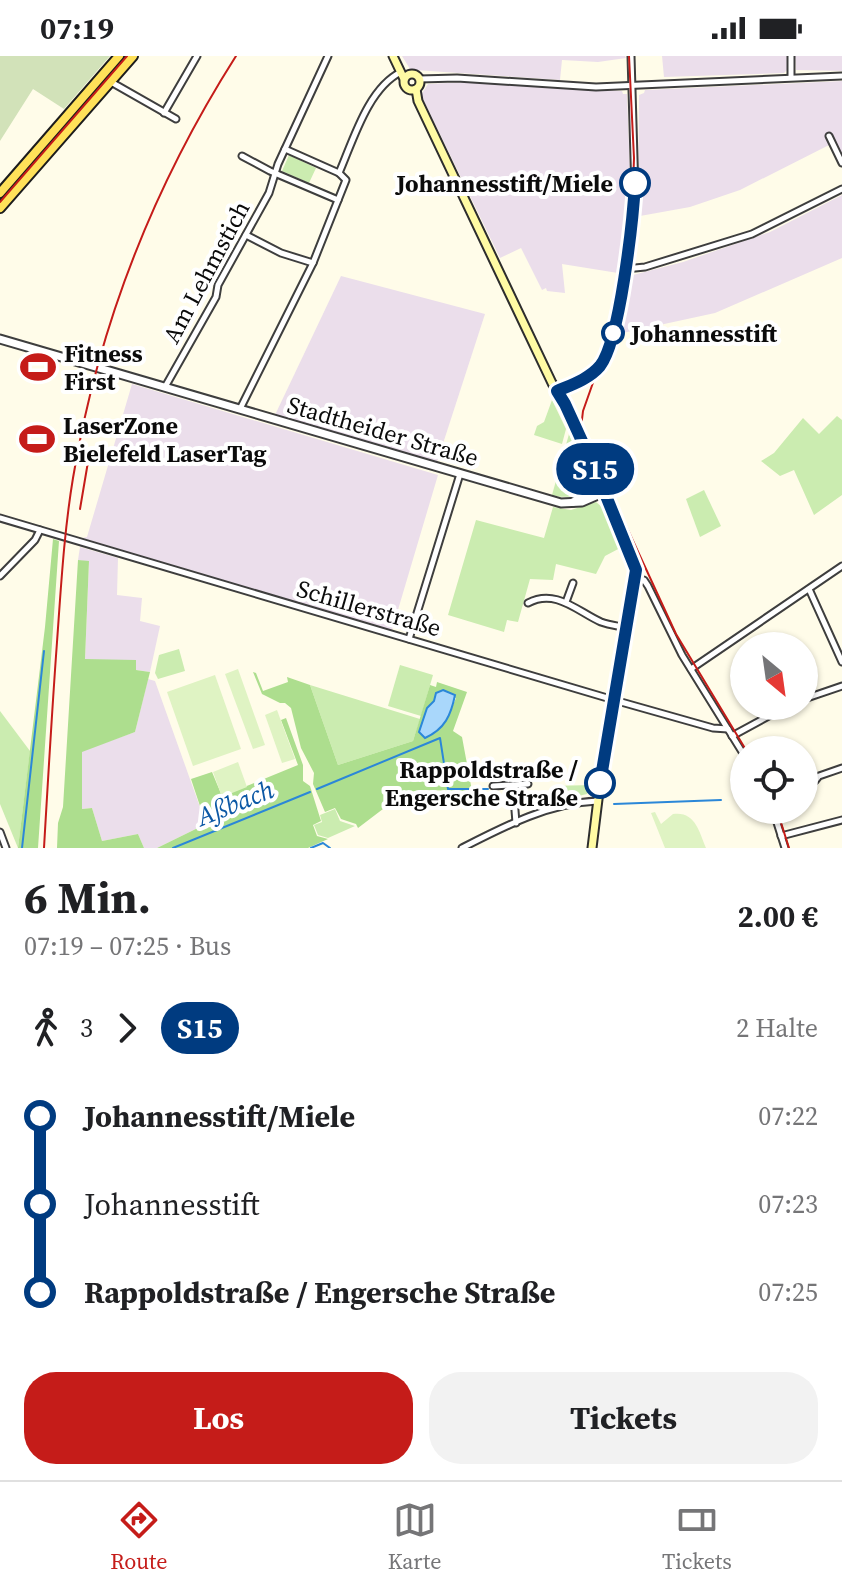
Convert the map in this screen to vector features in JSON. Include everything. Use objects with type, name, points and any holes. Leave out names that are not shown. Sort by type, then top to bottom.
[{"type":"main road","points":[[0,193],[119,56]]},
{"type":"main road","points":[[0,208],[133,56]]},
{"type":"main road","points":[[395,56],[404,75],[404,85],[412,89],[420,104],[565,404],[634,561],[636,578],[597,801],[592,848]]},
{"type":"main road","points":[[404,75],[413,74],[419,79],[420,84],[412,89]]},
{"type":"street","name":"Am Lehmstich","points":[[165,387],[216,297],[218,285],[269,193],[275,172],[328,56]]},
{"type":"street","points":[[558,394],[591,374],[604,360],[615,325],[635,183],[631,56]]},
{"type":"street","points":[[791,56],[791,77]]},
{"type":"street","points":[[164,113],[194,57]]},
{"type":"street","points":[[339,173],[377,91],[384,82],[404,75]]},
{"type":"street","points":[[419,79],[457,78],[596,87],[842,76]]},
{"type":"street","points":[[110,81],[176,119]]},
{"type":"street","points":[[829,136],[842,163]]},
{"type":"street","points":[[239,410],[313,263],[346,180],[339,173],[285,149]]},
{"type":"street","points":[[242,156],[338,200]]},
{"type":"street","points":[[625,269],[645,267],[752,234],[842,189]]},
{"type":"street","points":[[246,235],[281,253],[313,263]]},
{"type":"street","name":"Stadtheider Straße","points":[[0,339],[561,503],[572,503],[578,497],[602,490]]},
{"type":"street","points":[[409,639],[460,474]]},
{"type":"street","name":"Schillerstraße","points":[[0,518],[614,700],[713,728],[728,729]]},
{"type":"street","points":[[0,576],[35,540],[40,530]]},
{"type":"street","points":[[691,669],[842,566]]},
{"type":"street","points":[[636,578],[644,580],[648,586],[691,669],[732,736],[761,720]]},
{"type":"street","points":[[566,602],[573,583]]},
{"type":"street","points":[[809,589],[842,662]]},
{"type":"street","points":[[528,603],[544,598],[566,602],[602,622],[627,628]]},
{"type":"street","points":[[818,694],[842,686]]},
{"type":"street","points":[[818,777],[842,768]]},
{"type":"street","points":[[493,786],[528,784]]},
{"type":"street","points":[[513,785],[516,823]]},
{"type":"street","points":[[462,848],[555,807],[597,801]]},
{"type":"street","points":[[781,836],[842,820]]},
{"type":"street","points":[[777,824],[785,848]]},
{"type":"street","points":[[0,832],[6,848]]},
{"type":"shaded area","points":[[402,56],[626,58],[598,62],[562,60],[560,80],[415,70],[410,69]]},
{"type":"shaded area","points":[[662,56],[788,56],[788,69],[784,73],[664,77]]},
{"type":"shaded area","points":[[795,56],[842,56],[842,71],[796,70]]},
{"type":"shaded area","points":[[842,81],[842,153],[835,142],[740,190],[690,207],[638,214],[639,95],[645,90]]},
{"type":"shaded area","points":[[466,82],[622,91],[627,94],[630,172],[618,273],[562,264],[565,293],[547,291],[546,288],[542,290],[521,248],[500,258],[421,95],[428,84]]},
{"type":"shaded area","points":[[842,195],[842,258],[715,313],[618,334],[629,276],[683,262],[770,232]]},
{"type":"shaded area","points":[[341,276],[485,314],[437,462],[275,415]]},
{"type":"shaded area","points":[[132,384],[438,475],[392,630],[82,538],[87,537]]},
{"type":"shaded area","points":[[80,547],[118,558],[117,595],[142,598],[140,621],[160,626],[150,672],[136,670],[136,661],[85,660],[89,562],[78,560]]},
{"type":"shaded area","points":[[148,679],[155,681],[206,824],[157,848],[144,848],[138,834],[102,841],[92,808],[82,809],[82,751],[135,732]]},
{"type":"green space","points":[[0,56],[110,56],[64,109],[33,89],[0,141]]},
{"type":"green space","points":[[289,155],[316,168],[309,183],[282,171]]},
{"type":"green space","points":[[552,400],[566,429],[562,444],[534,435],[537,426],[544,422]]},
{"type":"green space","points":[[837,416],[842,420],[842,495],[814,515],[794,470],[780,476],[761,461],[774,453],[803,418],[819,434]]},
{"type":"green space","points":[[569,434],[588,485],[581,492],[562,497],[552,495]]},
{"type":"green space","points":[[704,490],[721,526],[700,537],[686,499]]},
{"type":"green space","points":[[596,502],[603,508],[622,547],[605,556],[596,574],[556,564],[553,580],[530,579],[518,622],[507,620],[504,632],[448,615],[476,520],[544,538],[553,507],[571,510]]},
{"type":"green space","points":[[53,539],[59,541],[38,848],[18,848],[45,627]]},
{"type":"green space","points":[[78,560],[89,561],[85,659],[136,660],[136,670],[150,672],[135,732],[82,752],[82,809],[92,808],[102,841],[138,834],[144,848],[57,848],[58,823],[63,807]]},
{"type":"green space","points":[[179,649],[185,671],[158,679],[155,673],[159,655]]},
{"type":"green space","points":[[400,665],[433,675],[421,716],[388,706]]},
{"type":"green space","points":[[238,669],[265,745],[253,749],[225,674]]},
{"type":"green space","points":[[253,672],[263,691],[288,682],[287,677],[310,685],[338,765],[413,741],[430,685],[436,687],[437,682],[467,692],[453,731],[462,737],[472,791],[421,790],[404,793],[358,828],[356,824],[341,819],[335,808],[325,812],[313,784],[314,773],[301,748],[291,708],[262,694]],"holes":[[[436,693],[456,698],[448,717],[425,738],[427,708],[434,701]]]},
{"type":"green space","points":[[215,675],[241,749],[193,766],[167,692]]},
{"type":"green space","points":[[310,685],[420,719],[413,741],[338,765]]},
{"type":"green space","points":[[277,710],[295,759],[282,763],[265,715]]},
{"type":"green space","points":[[0,711],[30,751],[18,848],[0,804]]},
{"type":"green space","points":[[286,718],[303,765],[303,781],[310,786],[321,821],[313,825],[317,836],[328,839],[308,848],[157,848],[206,824],[191,779],[212,772],[222,796],[298,765],[281,720]]},
{"type":"green space","points":[[238,762],[247,787],[222,797],[213,772]]},
{"type":"green space","points":[[592,785],[587,794],[552,802],[552,786]]},
{"type":"green space","points":[[335,809],[340,821],[355,826],[328,838],[318,835],[314,825],[322,822],[320,815]]},
{"type":"green space","points":[[655,812],[661,824],[673,814],[691,819],[706,848],[665,848],[651,813]]},
{"type":"water","points":[[443,690],[455,695],[451,709],[442,726],[425,738],[419,732],[427,708],[434,701],[436,693]]},
{"type":"waterway","points":[[22,848],[44,651]]},
{"type":"waterway","name":"Aßbach","points":[[317,789],[440,738],[448,789],[488,789]]},
{"type":"waterway","name":"Aßbach","points":[[173,848],[310,792]]},
{"type":"waterway","name":"Aßbach","points":[[614,804],[721,800]]},
{"type":"waterway","points":[[311,848],[323,843],[330,848]]},
{"type":"tram line","points":[[0,202],[127,56]]},
{"type":"tram line","points":[[629,56],[634,158],[632,217],[613,326],[583,411],[581,428],[676,634],[738,736]]},
{"type":"tram line","points":[[781,824],[789,848]]},
{"type":"railway","points":[[44,848],[65,539],[73,478],[97,366],[133,259],[155,206],[179,155],[236,56]]},
{"type":"railway","points":[[80,509],[90,450]]},
{"type":"bus line","name":"S15","points":[[600,783],[636,570],[598,476],[557,391],[591,374],[606,356],[623,280],[635,183]]},
{"type":"place","name":"Johannesstift/Miele","points":[[635,183]]},
{"type":"place","name":"Johannesstift","points":[[613,333]]},
{"type":"place","name":"Fitness First","points":[[38,367]]},
{"type":"place","name":"LaserZone Bielefeld LaserTag","points":[[37,439]]},
{"type":"place","name":"Rappoldstraße / Engersche Straße","points":[[600,783]]}]
